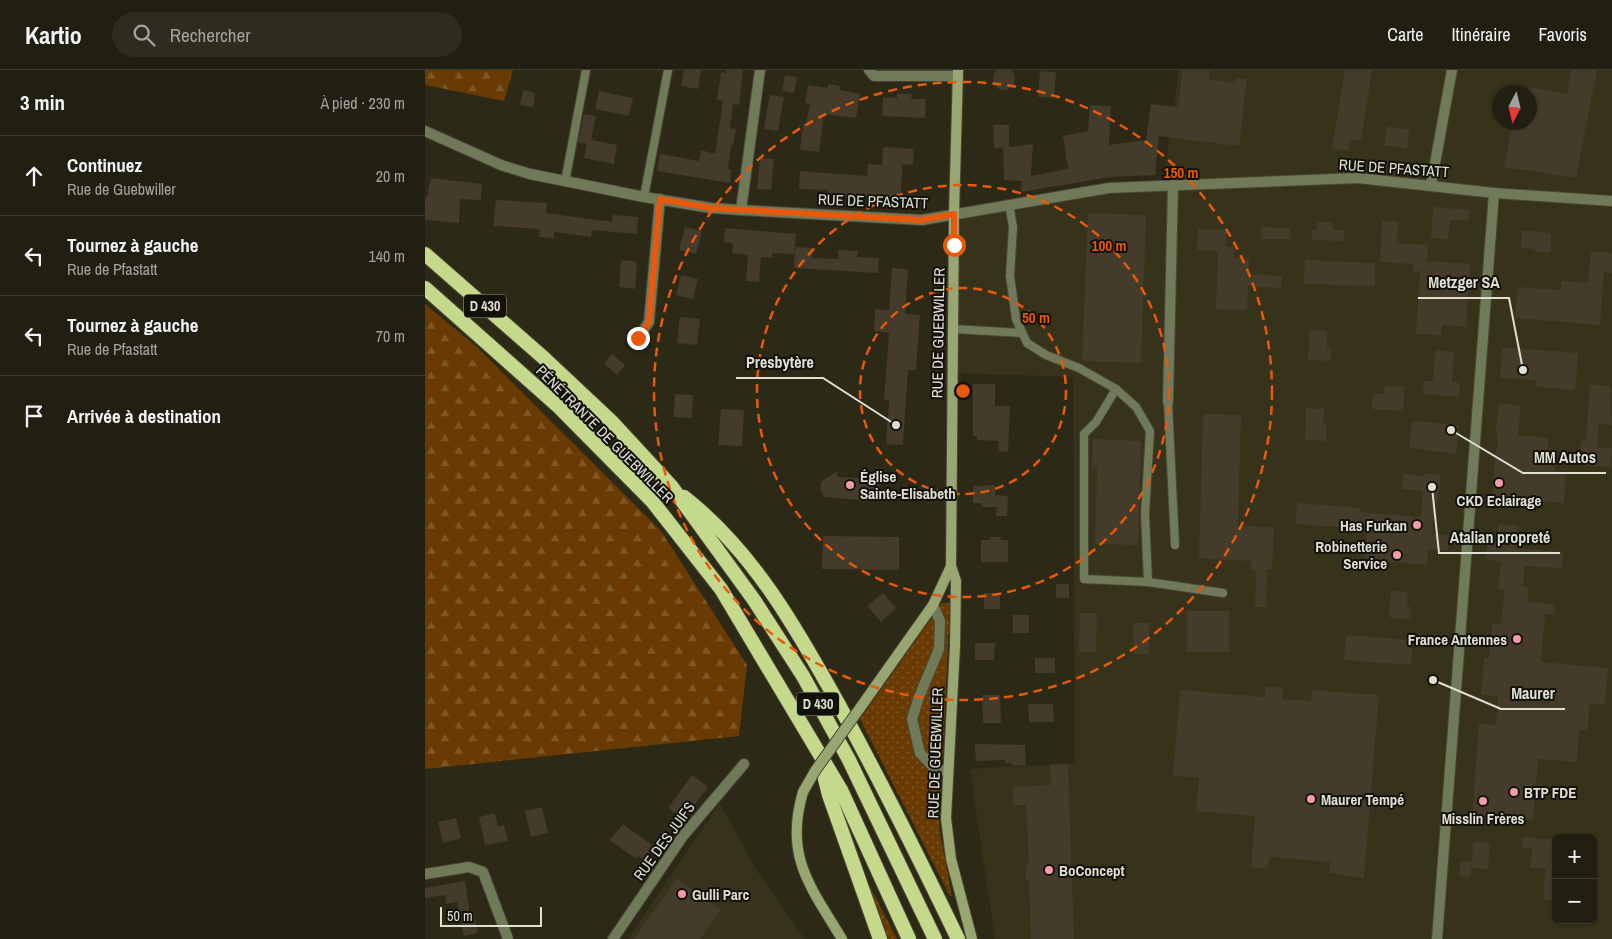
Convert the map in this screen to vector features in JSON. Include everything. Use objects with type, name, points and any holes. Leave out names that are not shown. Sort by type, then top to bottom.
[{"type":"highway","name":"D 430","points":[[425,254],[545,359],[611,420],[672,487],[754,600],[803,676],[849,760],[935,939]]},
{"type":"highway","name":"PÉNÉTRANTE DE GUEBWILLER","points":[[425,288],[559,407],[652,502],[721,589],[841,790],[909,939]]},
{"type":"highway","points":[[672,487],[709,516],[747,558],[802,639],[890,797],[958,939]]},
{"type":"highway","points":[[817,749],[829,795],[880,939]]},
{"type":"main road","name":"RUE DE GUEBWILLER","points":[[958,73],[954,214],[951,566],[956,581],[955,646],[946,818],[951,859],[972,939]]},
{"type":"main road","name":"RUE DE GUEBWILLER","points":[[842,939],[803,869],[797,851],[795,831],[803,792],[815,771],[933,605],[951,566]]},
{"type":"street","points":[[741,210],[760,70]]},
{"type":"street","points":[[869,70],[874,76],[958,73]]},
{"type":"street","points":[[1431,186],[1451,70]]},
{"type":"street","name":"RUE DE PFASTATT","points":[[425,131],[501,165],[565,182],[711,208],[741,210],[921,220],[1109,188],[1358,178],[1494,192],[1612,201]]},
{"type":"street","points":[[1168,402],[1173,185]]},
{"type":"street","points":[[1437,939],[1494,192]]},
{"type":"street","points":[[638,338],[649,322],[660,199]]},
{"type":"street","points":[[933,605],[939,621],[939,649],[912,719],[920,754],[935,769],[948,771]]},
{"type":"street","name":"RUE DES JUIFS","points":[[613,939],[683,836],[744,764]]},
{"type":"street","points":[[425,874],[469,867],[483,872],[507,939]]},
{"type":"lane","points":[[565,182],[586,70]]},
{"type":"lane","points":[[644,196],[667,70]]},
{"type":"lane","points":[[1009,204],[1013,227],[1010,276],[1015,319],[1027,343],[1046,355],[1079,368],[1115,389],[1136,407],[1150,431],[1145,514],[1148,582]]},
{"type":"lane","points":[[953,329],[1022,333]]},
{"type":"lane","points":[[1115,389],[1096,422],[1084,434],[1086,493],[1084,579],[1148,582],[1223,593]]},
{"type":"lane","points":[[1168,402],[1175,545]]},
{"type":"shaded area","points":[[1179,70],[1612,70],[1612,939],[995,939],[970,769],[1075,763],[1073,377],[952,373],[954,214],[1163,185]]},
{"type":"shaded area","points":[[720,803],[757,871],[805,939],[628,939]]},
{"type":"green space","points":[[425,70],[513,70],[504,101],[425,85]]},
{"type":"green space","points":[[425,304],[477,347],[661,531],[747,665],[739,736],[425,769]]},
{"type":"green space","points":[[942,603],[950,603],[939,828],[952,896],[950,896],[860,719]]},
{"type":"green space","points":[[861,869],[897,939],[884,939]]},
{"type":"building","points":[[1004,68],[1014,75],[1015,79],[1008,89],[1004,90],[994,83],[993,79],[1000,69]]},
{"type":"building","points":[[684,70],[701,70],[698,89],[681,86]]},
{"type":"building","points":[[727,70],[743,70],[739,105],[733,104],[730,128],[736,129],[733,145],[731,145],[728,169],[731,169],[730,183],[657,171],[660,154],[699,161],[701,150],[715,154],[723,101],[717,100],[721,72],[726,73]]},
{"type":"building","points":[[1183,70],[1210,70],[1209,80],[1235,83],[1235,78],[1247,79],[1239,146],[1159,136],[1155,175],[1111,177],[1021,192],[1022,181],[1004,180],[1003,147],[994,148],[993,125],[1009,125],[1009,147],[1033,144],[1031,176],[1068,169],[1063,136],[1088,131],[1090,105],[1111,106],[1109,145],[1146,140],[1151,104],[1178,107]]},
{"type":"building","points":[[1345,70],[1372,70],[1361,141],[1350,140],[1348,151],[1332,148]]},
{"type":"building","points":[[1571,70],[1597,70],[1576,178],[1504,167],[1511,130],[1537,130],[1537,88],[1567,94]]},
{"type":"building","points":[[1040,71],[1056,72],[1054,98],[1038,97]]},
{"type":"building","points":[[785,75],[797,77],[794,93],[782,91]]},
{"type":"building","points":[[828,84],[840,86],[840,90],[860,94],[856,118],[824,114],[819,152],[800,150],[803,124],[806,124],[810,104],[805,103],[808,85],[828,88]]},
{"type":"building","points":[[523,90],[535,93],[533,107],[520,105]]},
{"type":"building","points":[[599,91],[633,98],[629,116],[595,109]]},
{"type":"building","points":[[897,94],[912,94],[911,99],[926,99],[925,118],[882,116],[883,97],[897,98]]},
{"type":"building","points":[[771,95],[784,97],[778,131],[764,129]]},
{"type":"building","points":[[584,114],[596,116],[591,140],[617,145],[614,164],[584,158],[587,144],[578,142]]},
{"type":"building","points":[[1387,126],[1410,130],[1407,149],[1384,145]]},
{"type":"building","points":[[883,147],[914,149],[913,165],[902,164],[901,200],[827,196],[828,190],[799,189],[800,171],[867,176],[868,164],[882,165]]},
{"type":"building","points":[[760,158],[774,159],[771,190],[757,189]]},
{"type":"building","points":[[431,178],[482,184],[481,200],[460,199],[459,223],[425,220],[425,197],[427,197]]},
{"type":"building","points":[[496,200],[547,203],[546,213],[612,222],[613,215],[638,217],[637,234],[592,230],[591,237],[554,232],[554,238],[539,237],[540,229],[493,226]]},
{"type":"building","points":[[1433,207],[1470,210],[1469,221],[1450,220],[1448,239],[1431,238]]},
{"type":"building","points":[[1088,213],[1146,215],[1141,363],[1082,361]]},
{"type":"building","points":[[1382,221],[1398,222],[1397,243],[1428,245],[1427,261],[1470,264],[1466,327],[1442,325],[1441,335],[1416,334],[1420,271],[1412,271],[1413,264],[1380,262]]},
{"type":"building","points":[[1317,222],[1333,222],[1333,230],[1344,230],[1344,241],[1312,240],[1312,230],[1317,230]]},
{"type":"building","points":[[685,227],[702,231],[696,254],[679,250]]},
{"type":"building","points":[[1261,227],[1290,228],[1290,239],[1261,239]]},
{"type":"building","points":[[725,228],[796,234],[794,254],[772,253],[772,258],[761,257],[759,282],[746,281],[748,255],[732,253],[733,243],[724,242]]},
{"type":"building","points":[[1198,229],[1227,230],[1226,247],[1234,247],[1234,258],[1249,259],[1249,274],[1282,276],[1281,288],[1248,286],[1247,310],[1216,309],[1218,251],[1197,250]]},
{"type":"building","points":[[1522,230],[1551,233],[1551,252],[1535,252],[1535,249],[1521,248]]},
{"type":"building","points":[[795,247],[813,248],[812,258],[838,259],[838,250],[858,251],[857,257],[879,258],[878,273],[794,268]]},
{"type":"building","points":[[1591,251],[1612,253],[1612,273],[1604,272],[1600,325],[1515,318],[1518,287],[1561,290],[1561,281],[1588,283]]},
{"type":"building","points":[[621,260],[637,262],[635,289],[619,287]]},
{"type":"building","points":[[1305,260],[1375,263],[1375,286],[1304,284]]},
{"type":"building","points":[[892,268],[908,269],[905,314],[920,315],[916,370],[908,370],[903,445],[886,444],[889,400],[884,400],[889,333],[874,331],[875,309],[889,310]]},
{"type":"building","points":[[681,275],[698,279],[693,299],[676,295]]},
{"type":"building","points":[[680,317],[700,319],[697,345],[677,343]]},
{"type":"building","points":[[1310,330],[1327,331],[1327,348],[1331,348],[1331,361],[1308,360]]},
{"type":"building","points":[[1502,347],[1578,353],[1575,390],[1536,387],[1537,380],[1500,378]]},
{"type":"building","points":[[1435,350],[1454,352],[1452,382],[1460,383],[1459,397],[1423,394],[1424,381],[1433,381]]},
{"type":"building","points":[[612,354],[625,365],[617,375],[604,363]]},
{"type":"building","points":[[973,384],[995,384],[995,406],[1010,406],[1008,452],[998,451],[999,441],[977,440],[977,436],[973,436]]},
{"type":"building","points":[[1590,385],[1610,386],[1612,425],[1599,424],[1597,447],[1612,448],[1611,467],[1579,465],[1581,441],[1586,441]]},
{"type":"building","points":[[1385,386],[1405,387],[1403,411],[1372,409],[1373,393],[1384,394]]},
{"type":"building","points":[[675,394],[693,395],[692,418],[674,417]]},
{"type":"building","points":[[1499,403],[1521,406],[1518,435],[1549,438],[1548,449],[1557,449],[1555,472],[1566,473],[1564,503],[1492,498],[1496,450],[1498,448],[1496,426]]},
{"type":"building","points":[[1306,408],[1324,409],[1323,425],[1327,425],[1326,441],[1305,440]]},
{"type":"building","points":[[721,409],[744,410],[742,446],[718,445]]},
{"type":"building","points":[[1203,414],[1241,415],[1238,526],[1274,527],[1272,569],[1267,569],[1266,607],[1255,607],[1256,571],[1251,570],[1251,561],[1199,558]]},
{"type":"building","points":[[1412,421],[1459,425],[1456,454],[1409,448]]},
{"type":"building","points":[[1093,439],[1141,441],[1138,545],[1095,544],[1097,468],[1092,468]]},
{"type":"building","name":"Église Sainte-Elisabeth","points":[[837,471],[837,477],[862,478],[869,473],[870,478],[874,478],[873,483],[880,484],[879,496],[873,496],[872,501],[824,497],[820,489],[821,482]]},
{"type":"building","points":[[1425,473],[1441,475],[1438,501],[1435,501],[1432,534],[1449,535],[1448,551],[1428,549],[1427,565],[1365,560],[1367,529],[1295,524],[1297,503],[1361,508],[1360,512],[1421,517],[1423,491],[1402,489],[1403,474],[1425,476]]},
{"type":"building","points":[[995,485],[995,495],[1008,496],[1007,516],[996,516],[997,507],[982,507],[982,503],[973,503],[973,486]]},
{"type":"building","points":[[1498,524],[1519,526],[1517,548],[1563,552],[1562,568],[1525,566],[1523,587],[1529,587],[1527,602],[1555,604],[1554,615],[1545,614],[1541,662],[1608,668],[1605,705],[1590,704],[1587,730],[1579,730],[1577,762],[1538,759],[1533,820],[1472,815],[1479,724],[1496,725],[1498,696],[1481,695],[1484,658],[1489,658],[1492,624],[1501,624],[1505,590],[1498,589],[1501,562],[1486,559],[1487,541],[1497,542]]},
{"type":"building","points":[[823,536],[899,537],[899,570],[822,569]]},
{"type":"building","points":[[990,537],[1001,537],[1001,540],[1008,540],[1008,562],[981,562],[981,540],[990,540]]},
{"type":"building","points":[[1056,584],[1069,584],[1069,598],[1056,598]]},
{"type":"building","points":[[1391,590],[1408,592],[1406,606],[1411,607],[1410,618],[1405,620],[1389,617]]},
{"type":"building","points":[[883,593],[896,608],[881,622],[867,606]]},
{"type":"building","points":[[984,593],[1000,593],[1000,609],[984,609]]},
{"type":"building","points":[[1187,611],[1229,611],[1229,652],[1187,652]]},
{"type":"building","points":[[1080,613],[1097,613],[1096,652],[1079,652]]},
{"type":"building","points":[[1013,615],[1029,615],[1029,633],[1013,633]]},
{"type":"building","points":[[1133,623],[1149,623],[1149,654],[1134,654]]},
{"type":"building","points":[[1346,635],[1408,640],[1408,647],[1412,648],[1411,665],[1344,660]]},
{"type":"building","points":[[975,643],[995,643],[994,660],[975,660]]},
{"type":"building","points":[[1035,658],[1055,658],[1055,673],[1035,673]]},
{"type":"building","name":"Maurer Tempé","points":[[1265,686],[1283,688],[1282,699],[1311,701],[1312,690],[1379,695],[1364,878],[1329,873],[1330,862],[1269,857],[1268,868],[1251,867],[1255,816],[1196,811],[1199,778],[1173,776],[1180,690],[1265,697]]},
{"type":"building","points":[[982,695],[1000,695],[1001,723],[983,723]]},
{"type":"building","points":[[1028,704],[1053,704],[1054,722],[1029,722]]},
{"type":"building","points":[[975,744],[1025,745],[1026,765],[1012,766],[1011,763],[1005,763],[1005,760],[976,761]]},
{"type":"building","name":"BoConcept","points":[[1068,764],[1074,939],[1031,939],[1029,880],[1026,880],[1026,865],[1029,865],[1026,805],[1013,805],[1013,787],[1051,785],[1050,765]]},
{"type":"building","points":[[692,775],[708,787],[684,819],[668,808]]},
{"type":"building","points":[[542,807],[548,833],[531,837],[525,811]]},
{"type":"building","points":[[495,813],[498,827],[504,825],[508,841],[485,845],[479,817]]},
{"type":"building","points":[[456,818],[461,838],[443,843],[438,822]]},
{"type":"building","points":[[623,824],[655,847],[645,861],[638,856],[636,859],[610,840]]},
{"type":"building","points":[[1523,837],[1552,840],[1552,901],[1543,900],[1546,869],[1530,868],[1532,848],[1522,847]]},
{"type":"building","points":[[1473,842],[1490,843],[1488,869],[1472,868]]},
{"type":"building","points":[[1460,861],[1472,862],[1471,877],[1459,876]]},
{"type":"building","name":"Gulli Parc","points":[[677,878],[721,910],[700,939],[634,939]]},
{"type":"building","points":[[465,881],[470,915],[474,914],[478,933],[464,936],[457,902],[446,904],[445,895],[425,898],[425,888]]},
{"type":"place","name":"Metzger SA","points":[[1523,370]]},
{"type":"place","name":"Presbytère","points":[[896,425]]},
{"type":"place","name":"MM Autos","points":[[1451,430]]},
{"type":"place","name":"CKD Eclairage","points":[[1499,483]]},
{"type":"place","name":"Église Sainte-Elisabeth","points":[[850,485]]},
{"type":"place","name":"Atalian propreté","points":[[1432,487]]},
{"type":"place","name":"Has Furkan","points":[[1417,525]]},
{"type":"place","name":"Robinetterie Service","points":[[1397,555]]},
{"type":"place","name":"France Antennes","points":[[1517,639]]},
{"type":"place","name":"Maurer","points":[[1433,680]]},
{"type":"place","name":"BTP FDE","points":[[1514,792]]},
{"type":"place","name":"Maurer Tempé","points":[[1311,799]]},
{"type":"place","name":"Misslin Frères","points":[[1483,801]]},
{"type":"place","name":"BoConcept","points":[[1049,870]]},
{"type":"place","name":"Gulli Parc","points":[[682,894]]},
{"type":"route","points":[[638,338],[649,322],[660,199],[711,208],[921,220],[954,214],[954,245]]}]
